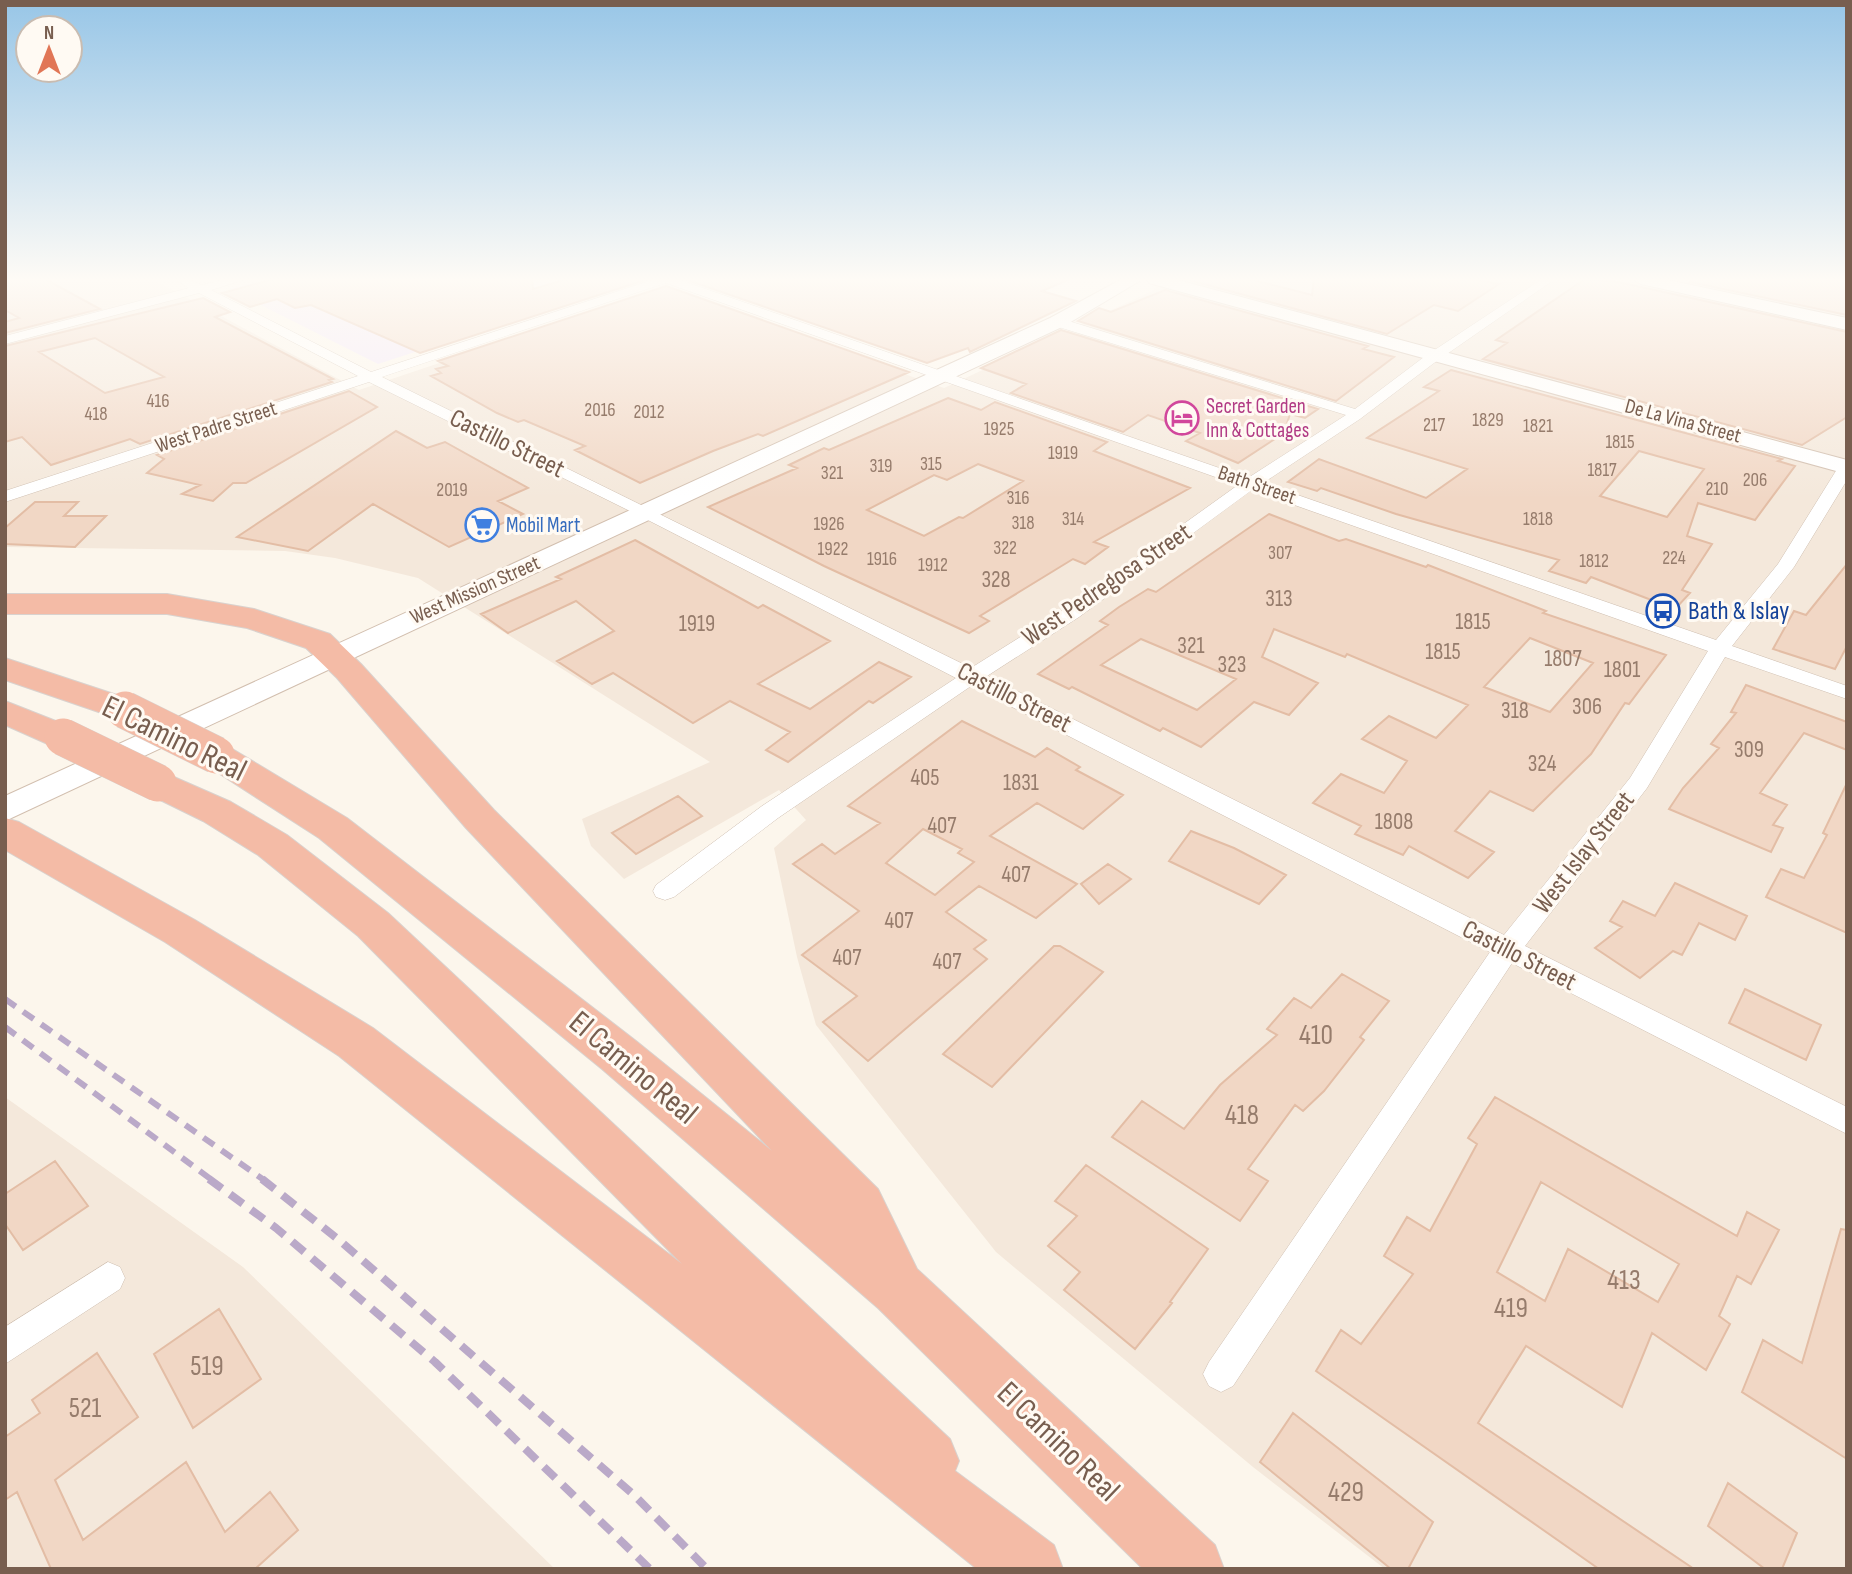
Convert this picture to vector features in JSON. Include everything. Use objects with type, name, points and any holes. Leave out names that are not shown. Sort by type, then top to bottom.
[{"type":"highway","points":[[5,604],[155,604],[209,609],[254,620],[318,641],[480,819],[859,1206],[898,1289]]},
{"type":"highway","name":"El Camino Real","points":[[5,668],[125,710],[216,755],[272,788],[368,855],[619,1055],[898,1289],[1191,1569]]},
{"type":"highway","name":"El Camino Real","points":[[5,712],[208,804],[245,826],[354,905],[557,1106],[1041,1569]]},
{"type":"highway","points":[[5,832],[180,931],[356,1042],[1030,1569]]},
{"type":"main road","name":"West Mission Street","points":[[5,810],[393,627],[990,352]]},
{"type":"main road","name":"De La Vina Street","points":[[1429,352],[1847,466]]},
{"type":"street","name":"Castillo Street","points":[[323,352],[646,512],[1847,1121]]},
{"type":"street","name":"West Padre Street","points":[[5,497],[441,352]]},
{"type":"street","name":"Bath Street","points":[[880,352],[1847,693]]},
{"type":"street","points":[[1156,352],[1357,414]]},
{"type":"street","name":"West Pedregosa Street","points":[[665,891],[769,812],[1072,613],[1251,483],[1357,414],[1442,352]]},
{"type":"street","name":"West Islay Street","points":[[1221,1374],[1487,975],[1639,783],[1720,648],[1784,567],[1847,466]]},
{"type":"street","points":[[5,1347],[108,1278]]},
{"type":"shaded area","points":[[5,352],[289,352],[359,390],[471,352],[844,352],[944,388],[1020,352],[1847,352],[1847,1569],[1385,1569],[1253,1467],[996,1252],[816,1025],[797,957],[774,848],[806,820],[779,790],[624,879],[591,846],[582,819],[710,762],[418,578],[335,558],[285,551],[5,547]]},
{"type":"shaded area","points":[[355,352],[413,352],[378,364]]},
{"type":"shaded area","points":[[5,1097],[243,1267],[555,1569],[5,1569]]},
{"type":"building","points":[[5,352],[40,352],[105,393],[164,377],[121,352],[282,352],[333,379],[329,380],[332,382],[140,444],[130,439],[51,465],[22,437],[5,442]]},
{"type":"building","points":[[464,352],[854,352],[909,372],[763,436],[758,434],[713,451],[640,483],[575,450],[585,446],[524,420],[518,422],[497,413],[431,376],[441,373],[436,369],[448,366],[438,361]]},
{"type":"building","points":[[896,352],[956,352],[927,363]]},
{"type":"building","points":[[1014,352],[1134,352],[1318,409],[1305,418],[1290,414],[1284,433],[1238,463],[1186,441],[1200,433],[1148,415],[1123,432],[1011,393],[1026,384],[981,368]]},
{"type":"building","points":[[1179,352],[1376,352],[1394,357],[1336,401]]},
{"type":"building","points":[[1493,352],[1847,352],[1847,417],[1802,445],[1483,359]]},
{"type":"building","points":[[1451,370],[1782,459],[1778,461],[1795,466],[1755,520],[1698,503],[1687,536],[1712,544],[1682,590],[1690,593],[1675,609],[1591,577],[1586,583],[1549,571],[1559,560],[1396,514],[1321,488],[1317,491],[1288,482],[1319,459],[1426,498],[1467,469],[1367,438],[1439,391],[1424,387]],"holes":[[[1639,451],[1704,469],[1667,517],[1600,496]]]},
{"type":"building","points":[[349,391],[377,407],[246,483],[233,483],[213,501],[182,494],[200,485],[147,473],[164,459],[157,455]]},
{"type":"building","points":[[948,398],[981,410],[995,402],[1107,442],[1094,451],[1190,488],[1094,542],[1108,547],[1085,564],[1073,559],[980,616],[989,621],[969,633],[824,566],[708,507],[797,468],[789,465],[824,448],[829,450]],"holes":[[[978,464],[1023,481],[963,518],[959,517],[924,536],[867,510],[934,475],[947,480]]]},
{"type":"building","points":[[396,431],[427,448],[445,442],[528,488],[498,501],[523,514],[449,547],[373,504],[308,551],[237,537]]},
{"type":"building","points":[[35,502],[78,502],[64,516],[106,516],[75,547],[5,544],[5,528]]},
{"type":"building","points":[[1269,514],[1339,541],[1346,539],[1426,567],[1428,565],[1546,611],[1543,613],[1666,655],[1629,704],[1625,703],[1591,754],[1533,811],[1490,791],[1455,831],[1494,852],[1468,878],[1409,846],[1403,855],[1355,834],[1361,826],[1313,803],[1341,774],[1384,793],[1407,761],[1362,739],[1389,716],[1436,738],[1468,705],[1347,654],[1345,657],[1274,629],[1262,657],[1318,683],[1289,715],[1254,702],[1201,747],[1163,728],[1160,731],[1072,687],[1069,689],[1038,674],[1108,625],[1100,621],[1119,607],[1148,589],[1156,592]],"holes":[[[1530,638],[1593,663],[1550,712],[1484,687]],[[1141,639],[1236,679],[1197,710],[1101,665]]]},
{"type":"building","points":[[635,540],[758,608],[763,605],[830,641],[758,684],[810,709],[879,662],[911,677],[873,703],[869,701],[788,762],[766,750],[790,732],[730,701],[693,723],[613,673],[592,684],[557,661],[614,631],[576,601],[508,633],[481,614],[561,579],[556,577]]},
{"type":"building","points":[[1847,564],[1847,646],[1835,669],[1773,649],[1794,611],[1806,615]]},
{"type":"building","points":[[1746,685],[1847,722],[1847,750],[1804,733],[1760,793],[1787,805],[1773,825],[1783,828],[1771,852],[1669,809],[1683,788],[1719,748],[1711,744],[1736,713],[1731,712]]},
{"type":"building","points":[[962,721],[1035,757],[1047,748],[1080,767],[1076,770],[1123,795],[1083,829],[1037,803],[990,836],[1077,884],[1036,918],[979,886],[946,912],[986,940],[974,949],[987,959],[868,1061],[823,1022],[857,996],[802,955],[859,911],[793,864],[822,844],[835,854],[880,823],[848,806]],"holes":[[[923,829],[962,849],[958,853],[974,862],[935,895],[886,863]]]},
{"type":"building","points":[[1847,783],[1847,933],[1766,897],[1781,869],[1804,878],[1827,835],[1823,833]]},
{"type":"building","points":[[678,796],[702,816],[636,854],[612,833]]},
{"type":"building","points":[[1191,831],[1234,848],[1286,875],[1259,904],[1169,861]]},
{"type":"building","points":[[1108,864],[1131,879],[1099,904],[1081,884]]},
{"type":"building","points":[[1675,883],[1747,916],[1735,940],[1699,923],[1682,955],[1673,951],[1640,978],[1595,948],[1622,927],[1610,921],[1623,901],[1655,916]]},
{"type":"building","points":[[1054,946],[1060,946],[1103,972],[992,1087],[943,1054]]},
{"type":"building","points":[[1342,974],[1389,1001],[1360,1037],[1364,1040],[1324,1091],[1303,1111],[1295,1105],[1248,1169],[1268,1181],[1240,1221],[1112,1137],[1142,1101],[1184,1129],[1220,1085],[1277,1035],[1267,1029],[1294,998],[1311,1008]]},
{"type":"building","points":[[1745,989],[1821,1025],[1806,1060],[1729,1023]]},
{"type":"building","points":[[1495,1097],[1737,1236],[1747,1212],[1779,1230],[1751,1284],[1737,1276],[1719,1316],[1730,1324],[1706,1370],[1652,1333],[1622,1407],[1526,1346],[1478,1423],[1694,1569],[1599,1569],[1316,1371],[1341,1330],[1361,1344],[1413,1274],[1384,1256],[1407,1217],[1430,1231],[1477,1144],[1468,1138]],"holes":[[[1541,1182],[1679,1264],[1658,1302],[1568,1249],[1545,1301],[1497,1272]]]},
{"type":"building","points":[[55,1161],[88,1206],[23,1250],[5,1224],[5,1194]]},
{"type":"building","points":[[1086,1165],[1208,1249],[1170,1302],[1172,1303],[1135,1349],[1064,1290],[1080,1272],[1048,1246],[1077,1216],[1055,1201]]},
{"type":"building","points":[[1841,1229],[1847,1230],[1847,1459],[1742,1392],[1763,1340],[1802,1363]]},
{"type":"building","points":[[219,1309],[261,1379],[193,1428],[154,1354]]},
{"type":"building","points":[[97,1353],[138,1417],[55,1480],[83,1540],[186,1462],[225,1532],[270,1492],[298,1530],[255,1569],[51,1569],[17,1492],[5,1500],[5,1437],[40,1413],[32,1400]]},
{"type":"building","points":[[1293,1413],[1433,1522],[1408,1569],[1391,1569],[1260,1462]]},
{"type":"building","points":[[1728,1483],[1797,1533],[1782,1569],[1765,1569],[1708,1526]]},
{"type":"railway","points":[[5,999],[264,1180]]},
{"type":"railway","points":[[5,1027],[212,1180]]},
{"type":"railway","points":[[209,1179],[276,1228],[435,1362],[650,1569]]},
{"type":"railway","points":[[262,1179],[339,1240],[634,1495],[707,1569]]},
{"type":"place","name":"Secret Garden Inn & Cottages","points":[[1182,418]]},
{"type":"place","name":"Mobil Mart","points":[[482,525]]},
{"type":"place","name":"Bath & Islay","points":[[1663,611]]}]
